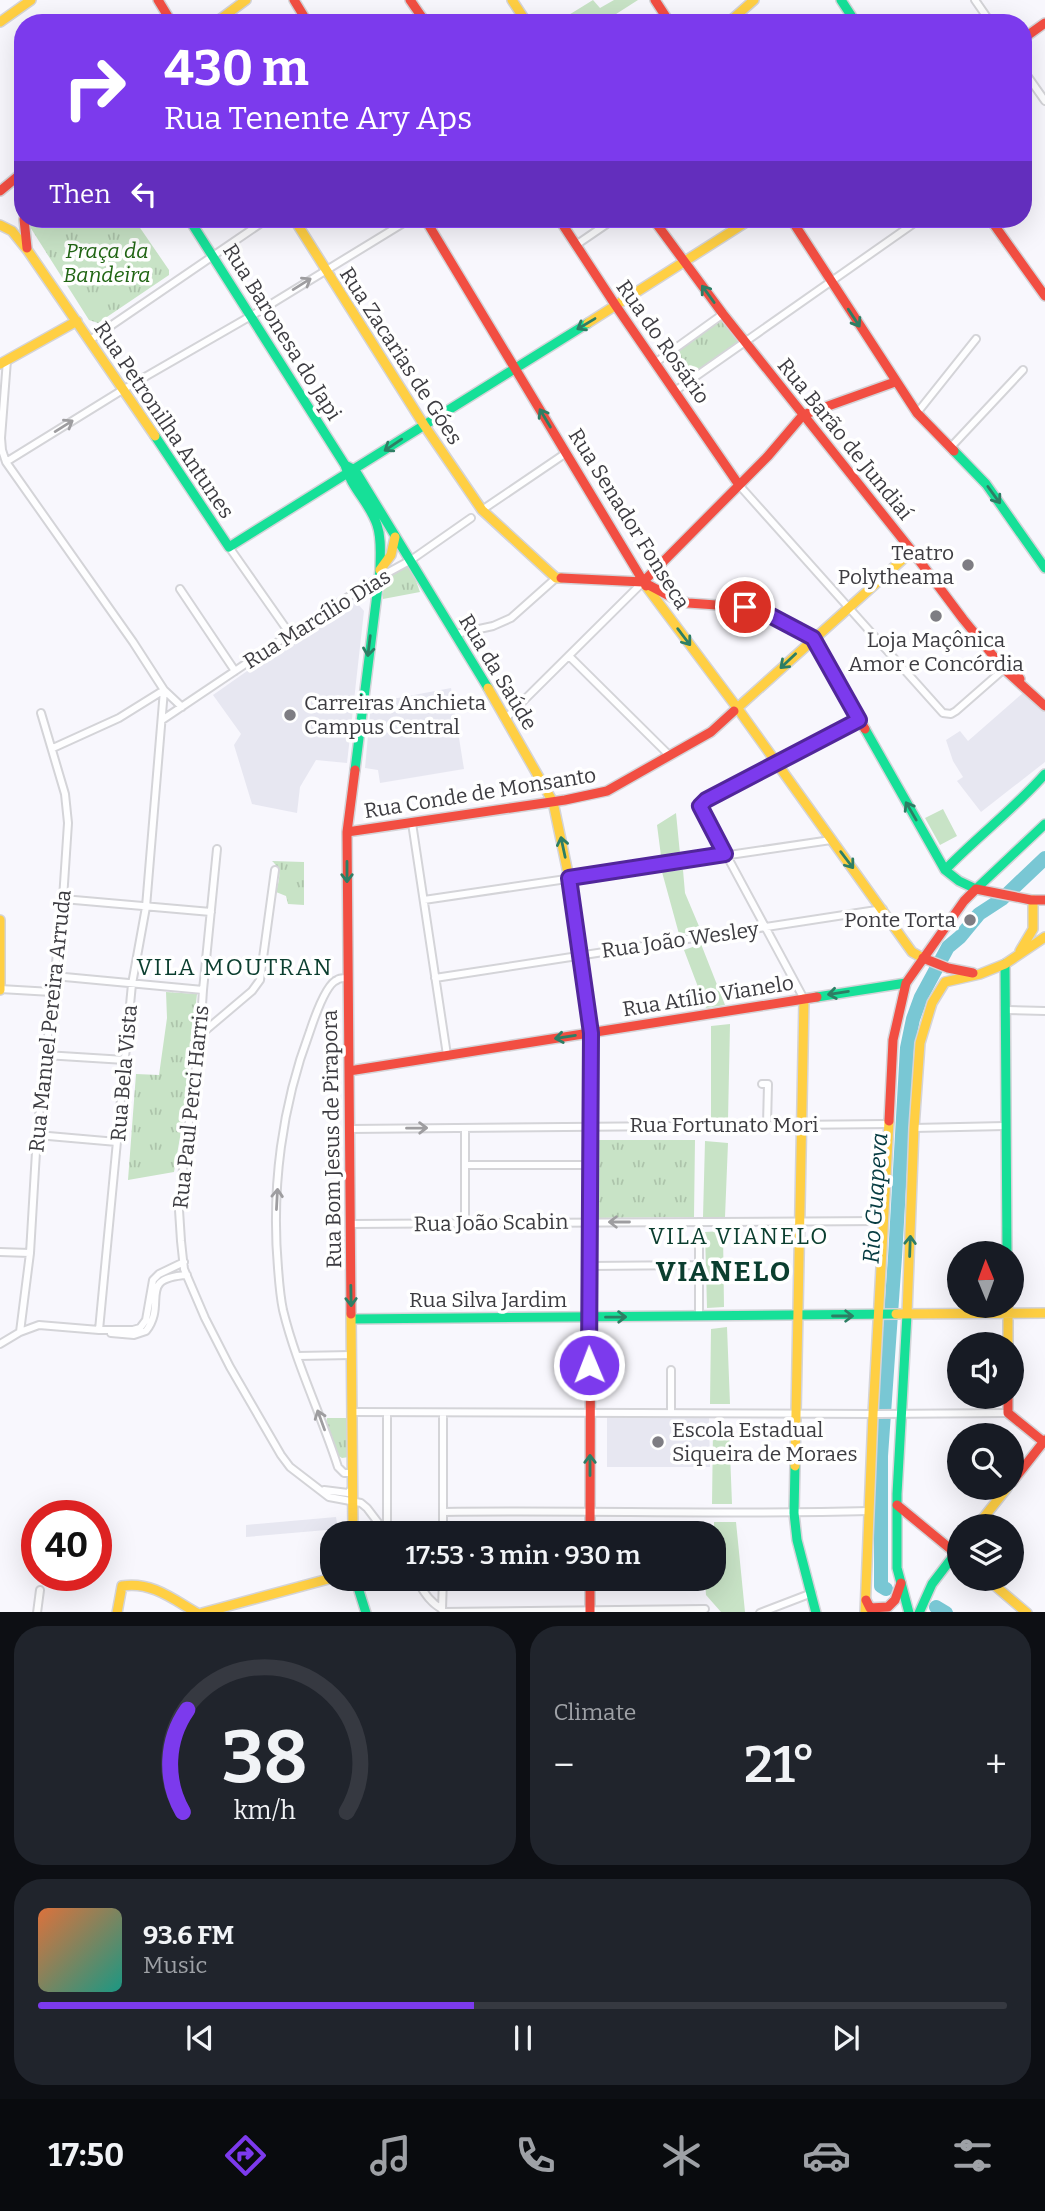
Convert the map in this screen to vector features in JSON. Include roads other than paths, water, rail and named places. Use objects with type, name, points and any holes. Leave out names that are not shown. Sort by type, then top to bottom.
[{"type":"street","points":[[227,14],[246,0]]},
{"type":"street","points":[[738,14],[754,0]]},
{"type":"street","points":[[0,22],[27,1]]},
{"type":"street","points":[[1032,83],[1045,102]]},
{"type":"street","points":[[0,191],[14,179]]},
{"type":"street","name":"Rua Petronilha Antunes","points":[[3,226],[27,251],[77,321],[290,635]]},
{"type":"street","points":[[25,228],[27,251]]},
{"type":"street","name":"Rua Baronesa do Japi","points":[[195,228],[351,473]]},
{"type":"street","points":[[90,340],[254,228]]},
{"type":"street","name":"Rua Zacarias de Góes","points":[[299,228],[424,425],[482,510],[555,578]]},
{"type":"street","points":[[6,462],[395,228]]},
{"type":"street","name":"Rua Senador Fonseca","points":[[430,228],[643,582],[912,951],[926,960]]},
{"type":"street","name":"Rua do Rosário","points":[[565,228],[739,485]]},
{"type":"street","points":[[576,245],[601,228]]},
{"type":"street","name":"Rua Barão de Jundiaí","points":[[660,228],[723,314],[912,551],[1024,687],[1045,706]]},
{"type":"street","points":[[229,547],[351,473],[737,228]]},
{"type":"street","points":[[797,228],[917,413],[986,484],[1045,568]]},
{"type":"street","points":[[675,391],[907,228]]},
{"type":"street","points":[[996,228],[1045,296]]},
{"type":"street","points":[[656,363],[723,314]]},
{"type":"street","points":[[77,321],[4,363],[2,450],[6,462],[164,690],[182,707]]},
{"type":"street","points":[[917,413],[976,339]]},
{"type":"street","points":[[950,448],[1023,370]]},
{"type":"street","points":[[506,718],[768,456],[803,415],[895,382]]},
{"type":"street","points":[[482,510],[566,453]]},
{"type":"street","points":[[351,473],[411,560]]},
{"type":"street","points":[[351,473],[377,522],[379,574]]},
{"type":"street","points":[[739,485],[943,713],[951,714],[1007,666]]},
{"type":"street","name":"Rua Marcílio Dias","points":[[162,720],[379,574],[411,560],[471,518]]},
{"type":"street","points":[[379,574],[393,550],[395,537]]},
{"type":"street","name":"Rua Conde de Monsanto","points":[[347,832],[592,796],[607,791],[711,732],[912,551]]},
{"type":"street","name":"Rua da Saúde","points":[[411,560],[553,802],[569,878],[591,1033],[589,1521]]},
{"type":"street","name":"Rua Bom Jesus de Pirapora","points":[[353,1521],[347,832],[379,574]]},
{"type":"street","points":[[456,634],[512,618],[555,578],[643,582],[688,603],[745,607],[762,611],[813,638],[951,877],[980,890],[1045,900]]},
{"type":"street","points":[[180,589],[236,671]]},
{"type":"street","points":[[668,616],[668,606],[675,598]]},
{"type":"street","points":[[569,656],[670,756]]},
{"type":"street","points":[[53,748],[119,718],[164,690]]},
{"type":"street","name":"Rua Bela Vista","points":[[99,1330],[132,984],[145,907],[164,690]]},
{"type":"street","name":"Rua Manuel Pereira Arruda","points":[[20,1332],[30,1253],[37,1135],[63,899],[68,823],[65,794],[41,713]]},
{"type":"street","points":[[816,1612],[797,1540],[794,1513],[804,999],[700,806],[706,800],[859,720]]},
{"type":"street","points":[[945,870],[972,842],[1020,802],[1045,774]]},
{"type":"street","points":[[412,823],[447,1055]]},
{"type":"street","points":[[865,1612],[882,1316],[883,1221],[893,1040],[906,983],[926,960],[964,901],[980,890],[1045,824]]},
{"type":"street","points":[[424,900],[831,840]]},
{"type":"street","name":"Rua Paul Perci Harris","points":[[217,849],[202,990],[200,1035],[179,1210],[184,1262],[187,1275],[230,1367],[281,1455],[290,1467],[329,1497],[353,1501]]},
{"type":"street","points":[[200,1035],[252,991],[261,980],[275,870]]},
{"type":"street","points":[[63,899],[212,912]]},
{"type":"street","points":[[1016,957],[1033,929],[1032,900]]},
{"type":"street","name":"Rua João Wesley","points":[[436,978],[883,909]]},
{"type":"street","points":[[0,920],[0,990],[52,992]]},
{"type":"street","points":[[909,1612],[897,1568],[897,1414],[920,1043],[932,1003],[945,982],[980,974],[1005,964],[1045,937]]},
{"type":"street","points":[[926,960],[947,968],[980,974]]},
{"type":"street","points":[[1005,964],[1007,1241]]},
{"type":"street","points":[[54,975],[202,990]]},
{"type":"street","points":[[347,978],[331,984],[318,1009],[299,1059],[284,1132],[276,1211],[283,1308],[297,1356],[338,1467],[344,1473],[353,1473]]},
{"type":"street","name":"Rua Atílio Vianelo","points":[[349,1071],[906,983]]},
{"type":"street","points":[[1006,1010],[1045,1011]]},
{"type":"street","points":[[45,1055],[125,1060]]},
{"type":"street","points":[[762,1084],[768,1084],[767,1124]]},
{"type":"street","name":"Rua Fortunato Mori","points":[[349,1129],[888,1124]]},
{"type":"street","points":[[914,1128],[1006,1125]]},
{"type":"street","points":[[465,1128],[465,1224]]},
{"type":"street","points":[[37,1135],[117,1142]]},
{"type":"street","points":[[465,1166],[590,1165]]},
{"type":"street","name":"Rua João Scabin","points":[[350,1224],[883,1221]]},
{"type":"street","points":[[699,1222],[699,1316]]},
{"type":"street","points":[[0,1252],[30,1253]]},
{"type":"street","points":[[0,1344],[30,1327],[48,1324],[99,1330],[133,1331],[140,1328],[146,1320],[151,1285],[155,1276],[184,1262]]},
{"type":"street","points":[[589,1266],[699,1265]]},
{"type":"street","points":[[99,1330],[121,1335],[146,1331],[154,1315],[156,1291],[161,1279],[187,1275]]},
{"type":"street","name":"Rua Silva Jardim","points":[[1024,1311],[1045,1313]]},
{"type":"street","name":"Rua Silva Jardim","points":[[352,1319],[882,1316],[947,1312]]},
{"type":"street","points":[[297,1356],[352,1355]]},
{"type":"street","points":[[671,1370],[671,1413]]},
{"type":"street","points":[[1008,1409],[1013,1419],[1044,1442],[1024,1467]]},
{"type":"street","points":[[352,1412],[1008,1413]]},
{"type":"street","points":[[386,1521],[387,1413]]},
{"type":"street","points":[[443,1414],[443,1521]]},
{"type":"street","points":[[322,1490],[348,1493],[353,1488]]},
{"type":"street","points":[[986,1514],[998,1500]]},
{"type":"street","points":[[353,1501],[367,1508],[377,1521]]},
{"type":"street","points":[[897,1505],[947,1544]]},
{"type":"street","points":[[443,1512],[869,1511]]},
{"type":"street","points":[[919,1612],[932,1584],[947,1566]]},
{"type":"street","points":[[117,1612],[122,1586],[128,1584],[147,1586],[200,1612],[320,1581]]},
{"type":"street","points":[[866,1599],[870,1608],[878,1612],[886,1609],[893,1605],[901,1583]]},
{"type":"street","points":[[37,1612],[40,1591]]},
{"type":"street","points":[[359,1591],[366,1612]]},
{"type":"street","points":[[425,1591],[442,1611],[705,1609]]},
{"type":"street","points":[[441,1591],[442,1611]]},
{"type":"street","points":[[590,1591],[590,1611]]},
{"type":"street","points":[[1002,1591],[1027,1612]]},
{"type":"street","points":[[760,1612],[812,1593]]},
{"type":"waterway","name":"Rio Guapeva","points":[[886,1589],[881,1586],[881,1456],[907,1048],[913,1019],[921,997],[948,947],[979,914],[1002,899],[1045,858]]},
{"type":"waterway","name":"Rio Guapeva","points":[[936,1607],[944,1612]]},
{"type":"place","name":"Teatro Polytheama","points":[[968,565]]},
{"type":"place","name":"Loja Maçônica Amor e Concórdia","points":[[936,616]]},
{"type":"place","name":"Carreiras Anchieta Campus Central","points":[[290,715]]},
{"type":"place","name":"Ponte Torta","points":[[970,920]]},
{"type":"place","name":"Escola Estadual Siqueira de Moraes","points":[[658,1442]]},
{"type":"district","name":"VILA MOUTRAN","points":[[235,967]]},
{"type":"district","name":"VILA VIANELO","points":[[739,1236]]},
{"type":"district","name":"VIANELO","points":[[724,1271]]},
{"type":"park label","name":"Praça da Bandeira","points":[[107,263]]}]
